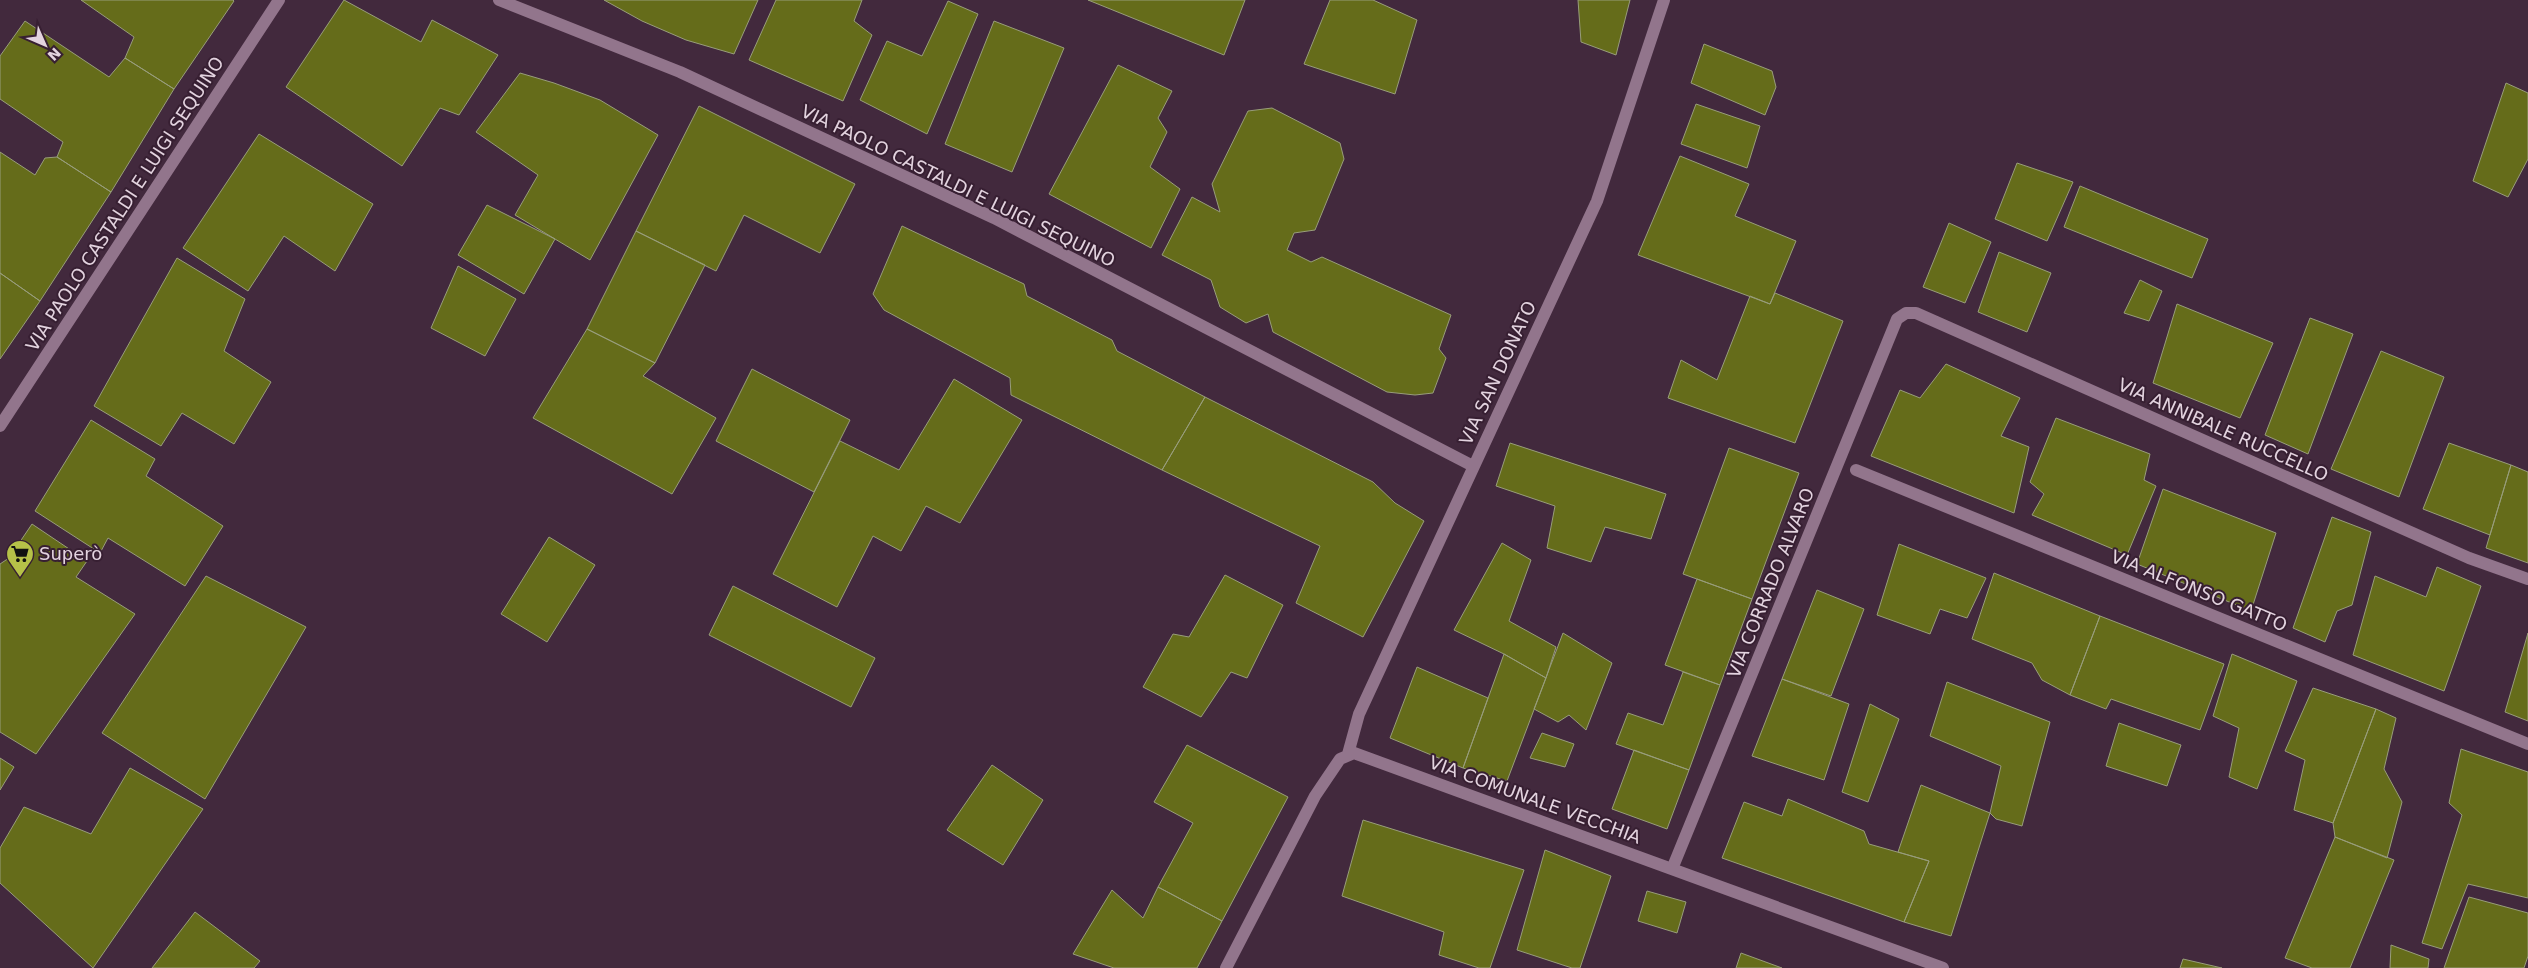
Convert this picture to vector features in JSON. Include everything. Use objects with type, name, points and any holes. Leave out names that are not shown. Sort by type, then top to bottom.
[{"type":"street","name":"VIA PAOLO CASTALDI E LUIGI SEQUINO","points":[[0,426],[278,0]]},
{"type":"street","name":"VIA PAOLO CASTALDI E LUIGI SEQUINO","points":[[498,0],[680,72],[994,218],[1473,466]]},
{"type":"street","name":"VIA SAN DONATO","points":[[1348,754],[1359,714],[1597,201],[1664,0]]},
{"type":"street","name":"VIA ANNIBALE RUCCELLO","points":[[1906,313],[1916,313],[2469,558],[2528,579]]},
{"type":"street","name":"VIA CORRADO ALVARO","points":[[1672,869],[1897,319],[1906,313]]},
{"type":"street","name":"VIA ALFONSO GATTO","points":[[1856,470],[2528,744]]},
{"type":"street","name":"VIA COMUNALE VECCHIA","points":[[1348,754],[1361,755],[1943,968]]},
{"type":"street","points":[[1226,968],[1315,796],[1340,759],[1348,754]]},
{"type":"building","points":[[81,0],[234,1],[174,89],[125,58],[134,37]]},
{"type":"building","points":[[344,0],[421,42],[432,20],[498,55],[459,115],[440,108],[402,166],[286,87]]},
{"type":"building","points":[[604,0],[758,0],[734,54],[686,40],[642,21]]},
{"type":"building","points":[[776,0],[862,0],[854,21],[872,35],[843,101],[749,60]]},
{"type":"building","points":[[1088,0],[1245,0],[1224,55]]},
{"type":"building","points":[[1330,0],[1373,0],[1417,20],[1395,94],[1304,64]]},
{"type":"building","points":[[1578,0],[1630,0],[1616,55],[1581,42]]},
{"type":"building","points":[[948,1],[978,14],[927,134],[860,100],[887,41],[922,56]]},
{"type":"building","points":[[25,21],[109,77],[125,58],[174,89],[111,192],[57,157],[63,142],[0,99],[0,56]]},
{"type":"building","points":[[994,21],[1064,48],[1012,172],[945,144]]},
{"type":"building","points":[[1704,44],[1772,71],[1776,87],[1765,115],[1691,83]]},
{"type":"building","points":[[1118,65],[1172,91],[1158,118],[1167,132],[1150,167],[1180,189],[1151,248],[1049,194]]},
{"type":"building","points":[[520,73],[600,100],[658,135],[590,260],[515,215],[538,175],[476,132]]},
{"type":"building","points":[[2506,83],[2528,93],[2528,159],[2508,197],[2473,181]]},
{"type":"building","points":[[1696,104],[1760,126],[1747,168],[1681,144]]},
{"type":"building","points":[[699,106],[855,184],[820,253],[744,215],[716,271],[636,231]]},
{"type":"building","points":[[1272,108],[1340,143],[1344,159],[1315,230],[1294,233],[1287,250],[1311,262],[1322,257],[1451,315],[1439,349],[1446,358],[1433,393],[1415,395],[1387,392],[1273,332],[1268,314],[1246,323],[1220,307],[1211,280],[1162,255],[1192,197],[1220,212],[1212,184],[1248,111]]},
{"type":"building","points":[[259,134],[373,204],[335,271],[284,236],[248,291],[183,248]]},
{"type":"building","points":[[0,152],[35,175],[45,158],[57,157],[111,192],[40,301],[0,273]]},
{"type":"building","points":[[1680,156],[1749,184],[1735,216],[1796,241],[1770,304],[1638,255]]},
{"type":"building","points":[[2017,163],[2073,182],[2047,241],[1995,219]]},
{"type":"building","points":[[2080,186],[2208,239],[2192,278],[2064,227]]},
{"type":"building","points":[[487,205],[555,239],[524,294],[458,255]]},
{"type":"building","points":[[1949,223],[1991,242],[1965,303],[1923,287]]},
{"type":"building","points":[[902,226],[1024,284],[1027,296],[1112,340],[1117,351],[1205,397],[1162,470],[1011,395],[1010,378],[884,310],[873,294]]},
{"type":"building","points":[[636,231],[705,265],[655,363],[587,329]]},
{"type":"building","points":[[1999,252],[2051,273],[2027,332],[1978,312]]},
{"type":"building","points":[[177,258],[245,299],[224,351],[271,382],[234,444],[182,413],[161,446],[94,406]]},
{"type":"building","points":[[458,266],[516,299],[485,356],[431,328]]},
{"type":"building","points":[[0,273],[40,301],[0,359]]},
{"type":"building","points":[[2140,280],[2162,291],[2149,321],[2124,313]]},
{"type":"building","points":[[1775,293],[1843,321],[1795,443],[1668,398],[1681,360],[1717,380],[1750,296],[1770,304]]},
{"type":"building","points":[[2177,304],[2273,343],[2240,418],[2153,383]]},
{"type":"building","points":[[2310,318],[2353,334],[2308,454],[2265,435]]},
{"type":"building","points":[[587,329],[655,363],[643,376],[716,418],[672,494],[533,418]]},
{"type":"building","points":[[2381,351],[2444,377],[2399,497],[2331,469]]},
{"type":"building","points":[[1946,364],[2020,398],[2001,436],[2029,447],[2014,513],[1871,456],[1900,390],[1920,398]]},
{"type":"building","points":[[752,369],[850,420],[814,492],[716,441]]},
{"type":"building","points":[[954,379],[1022,420],[960,523],[926,506],[901,551],[873,536],[837,607],[773,574],[840,441],[899,470]]},
{"type":"building","points":[[1205,397],[1373,482],[1395,503],[1424,521],[1363,637],[1296,603],[1320,546],[1162,470]]},
{"type":"building","points":[[2056,418],[2150,454],[2144,480],[2156,486],[2127,555],[2032,515],[2044,494],[2030,482]]},
{"type":"building","points":[[91,420],[155,459],[146,476],[223,526],[185,586],[108,538],[100,553],[35,511]]},
{"type":"building","points":[[1510,443],[1666,494],[1651,539],[1605,527],[1591,562],[1547,548],[1555,506],[1496,486]]},
{"type":"building","points":[[2449,443],[2511,465],[2490,535],[2423,509]]},
{"type":"building","points":[[1729,448],[1799,473],[1752,599],[1683,574]]},
{"type":"building","points":[[2511,465],[2528,472],[2528,563],[2486,548]]},
{"type":"building","points":[[2163,489],[2276,533],[2251,611],[2137,564]]},
{"type":"building","points":[[2332,517],[2371,532],[2352,605],[2337,611],[2325,642],[2293,628]]},
{"type":"building","points":[[32,524],[87,561],[76,577],[135,614],[36,754],[0,732],[0,564],[9,558]]},
{"type":"building","points":[[549,537],[595,565],[547,642],[501,614]]},
{"type":"building","points":[[1502,543],[1531,560],[1509,621],[1556,647],[1546,678],[1504,654],[1454,630]]},
{"type":"building","points":[[1899,544],[1986,578],[1967,618],[1940,609],[1930,634],[1877,615]]},
{"type":"building","points":[[2437,567],[2481,586],[2444,691],[2353,655],[2375,576],[2426,597]]},
{"type":"building","points":[[1994,573],[2100,616],[2070,695],[2042,680],[2032,663],[1972,639]]},
{"type":"building","points":[[1225,575],[1283,605],[1247,678],[1231,672],[1201,717],[1143,687],[1173,634],[1189,637]]},
{"type":"building","points":[[206,576],[306,627],[205,799],[102,733]]},
{"type":"building","points":[[1697,579],[1752,599],[1720,685],[1665,665]]},
{"type":"building","points":[[733,586],[875,658],[851,707],[709,635]]},
{"type":"building","points":[[1817,590],[1864,609],[1831,696],[1782,679]]},
{"type":"building","points":[[2100,616],[2224,664],[2200,730],[2111,699],[2106,709],[2070,695]]},
{"type":"building","points":[[1563,633],[1612,663],[1586,730],[1569,715],[1558,722],[1534,709]]},
{"type":"building","points":[[2528,633],[2528,721],[2505,712]]},
{"type":"building","points":[[1504,654],[1546,678],[1507,781],[1463,768]]},
{"type":"building","points":[[2232,654],[2297,681],[2257,789],[2229,777],[2239,728],[2213,716]]},
{"type":"building","points":[[1417,667],[1488,698],[1463,768],[1390,738]]},
{"type":"building","points":[[1683,672],[1720,685],[1689,770],[1616,744],[1628,713],[1663,725]]},
{"type":"building","points":[[1782,679],[1849,704],[1824,780],[1752,756]]},
{"type":"building","points":[[1947,682],[2050,722],[2022,826],[1996,819],[1990,813],[2001,766],[1930,736]]},
{"type":"building","points":[[2313,688],[2376,709],[2333,823],[2294,810],[2305,760],[2285,751]]},
{"type":"building","points":[[1870,704],[1899,719],[1868,802],[1842,792]]},
{"type":"building","points":[[2376,709],[2396,718],[2384,769],[2402,802],[2387,858],[2335,837],[2333,823]]},
{"type":"building","points":[[2119,723],[2181,745],[2167,786],[2106,766]]},
{"type":"building","points":[[1542,733],[1574,744],[1565,767],[1530,758]]},
{"type":"building","points":[[1187,745],[1288,797],[1222,921],[1158,887],[1193,823],[1154,802]]},
{"type":"building","points":[[2461,749],[2528,772],[2528,898],[2468,884],[2442,949],[2422,943],[2462,815],[2449,803]]},
{"type":"building","points":[[1634,750],[1689,770],[1667,829],[1612,809]]},
{"type":"building","points":[[0,758],[14,767],[0,790]]},
{"type":"building","points":[[992,765],[1043,800],[1003,865],[947,830]]},
{"type":"building","points":[[130,768],[203,809],[93,968],[0,883],[0,848],[24,807],[91,834]]},
{"type":"building","points":[[1921,785],[1990,813],[1951,936],[1904,922],[1929,861],[1898,852]]},
{"type":"building","points":[[1788,799],[1864,831],[1869,844],[1929,861],[1904,922],[1722,858],[1744,802],[1782,816]]},
{"type":"building","points":[[1363,820],[1524,870],[1490,968],[1479,968],[1439,955],[1444,932],[1342,896]]},
{"type":"building","points":[[2335,837],[2394,860],[2350,968],[2312,968],[2285,958]]},
{"type":"building","points":[[1545,850],[1611,876],[1580,968],[1572,968],[1517,950]]},
{"type":"building","points":[[1158,887],[1222,921],[1197,968],[1114,968],[1073,954],[1112,890],[1143,918]]},
{"type":"building","points":[[1647,891],[1686,902],[1677,933],[1638,921]]},
{"type":"building","points":[[2469,897],[2528,913],[2528,956],[2524,968],[2444,968]]},
{"type":"building","points":[[195,912],[260,961],[254,968],[152,968]]},
{"type":"building","points":[[2391,945],[2429,959],[2428,968],[2390,968]]},
{"type":"building","points":[[1741,953],[1782,968],[1736,968]]},
{"type":"building","points":[[2183,959],[2222,968],[2180,968]]},
{"type":"place","name":"Superò","points":[[20,578]]}]
